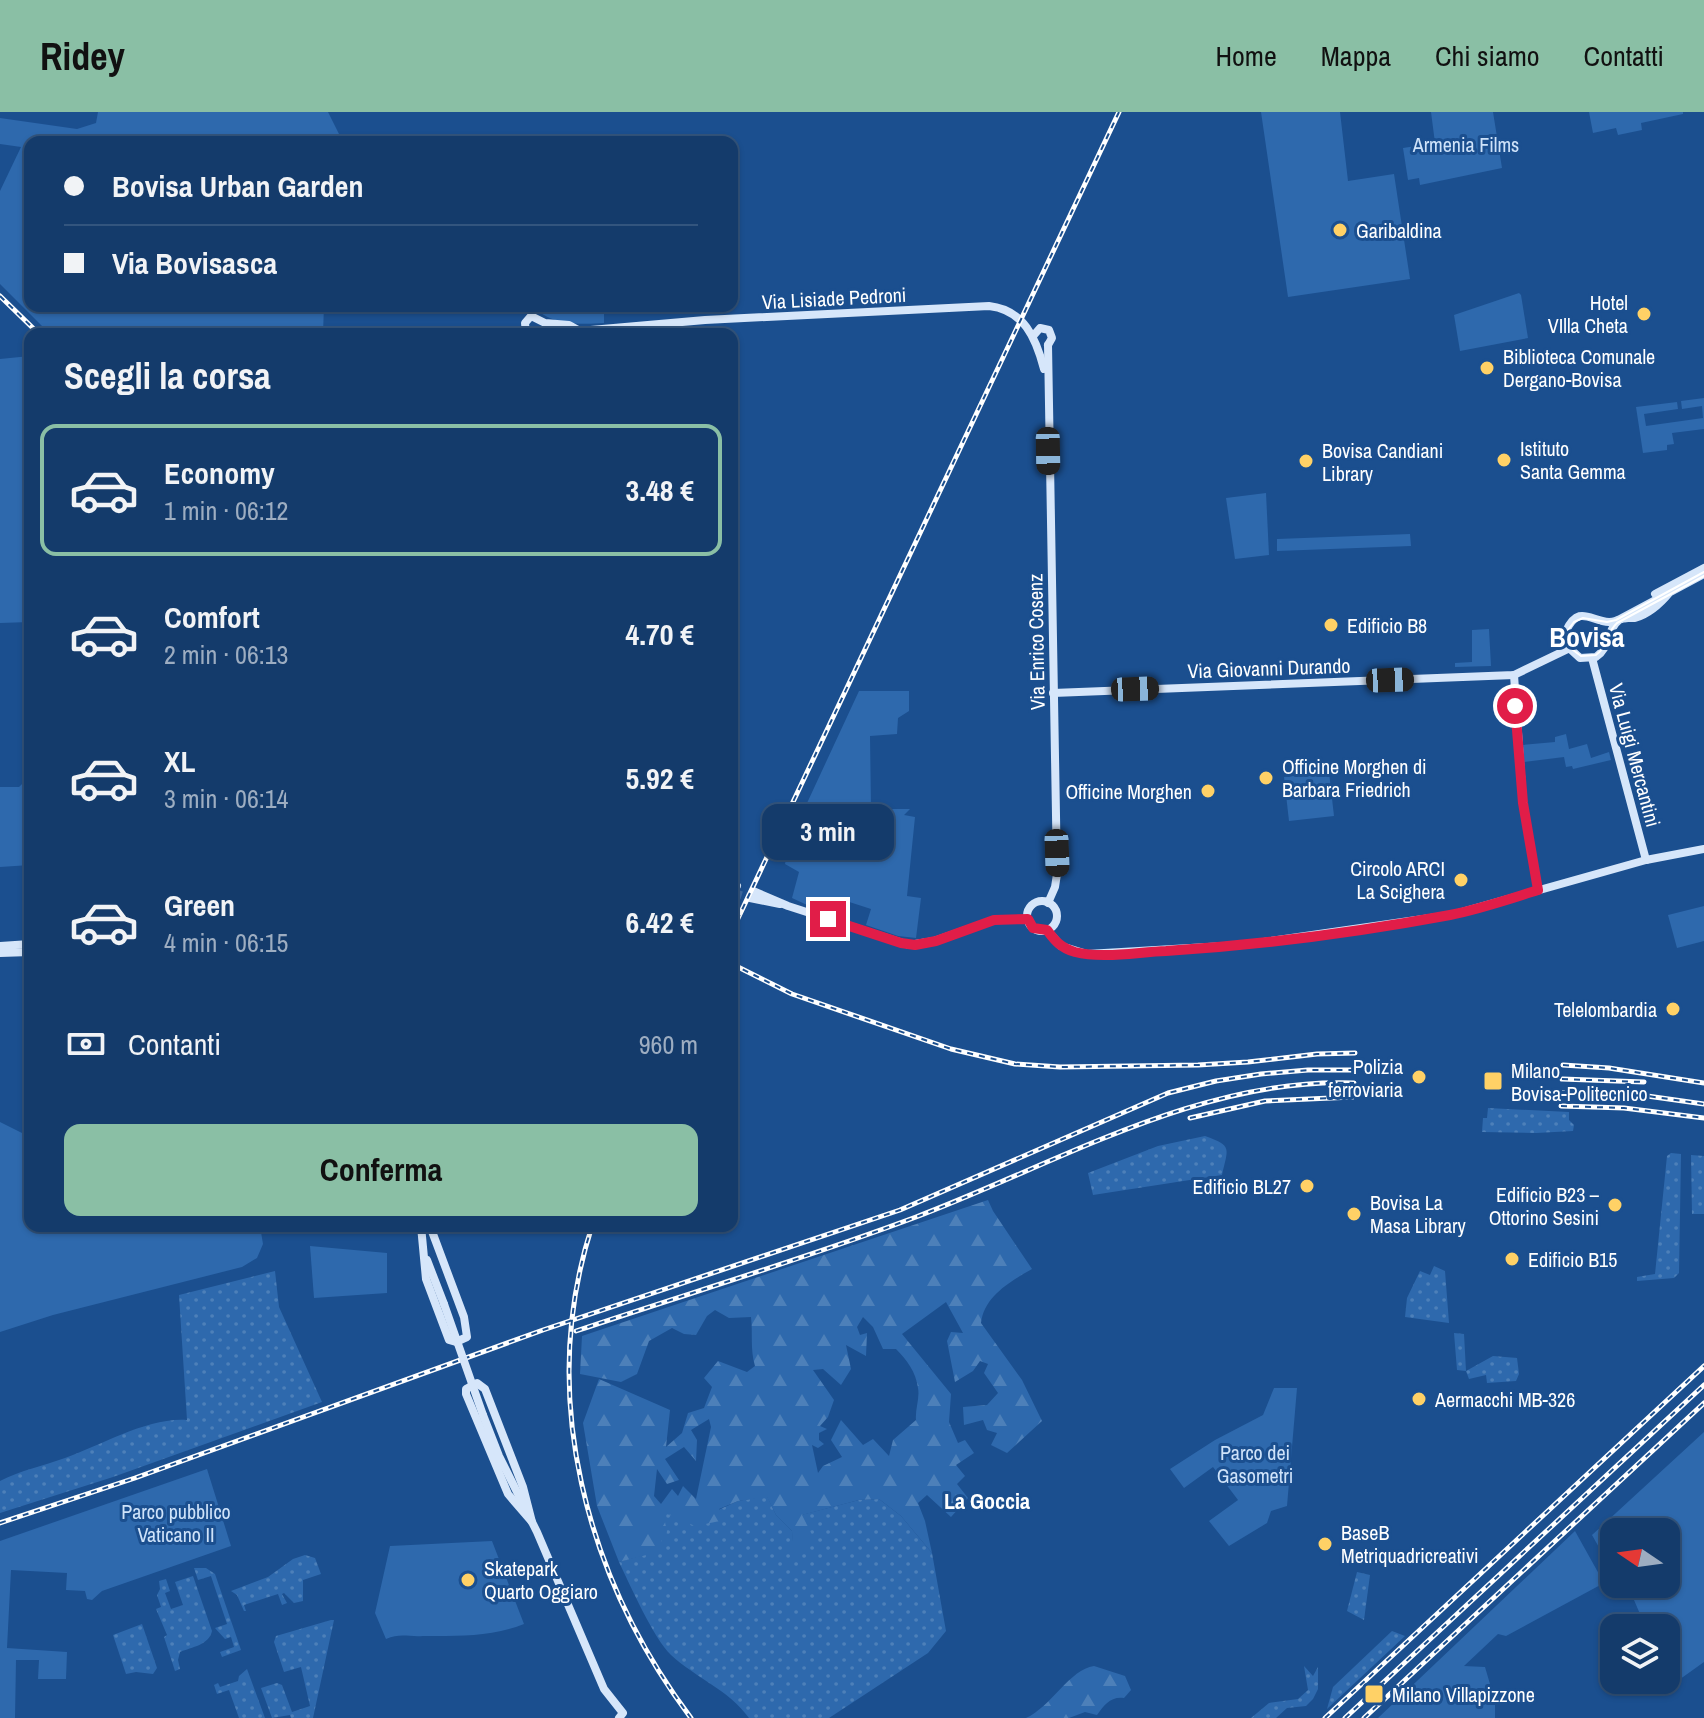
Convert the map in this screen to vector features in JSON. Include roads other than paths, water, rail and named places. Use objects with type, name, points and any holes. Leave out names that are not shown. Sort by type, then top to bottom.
[{"type":"street","name":"Via Lisiade Pedroni","points":[[633,328],[705,320],[989,306],[1009,310],[1035,339],[1040,328],[1049,330],[1052,338],[1048,345]]},
{"type":"street","name":"Via Lisiade Pedroni","points":[[525,328],[525,323],[531,316],[545,323],[574,328]]},
{"type":"street","points":[[1035,339],[1042,346],[1048,345]]},
{"type":"street","name":"Via Enrico Cosenz","points":[[1035,339],[1046,378]]},
{"type":"street","name":"Via Enrico Cosenz","points":[[1048,345],[1046,378],[1057,874],[1048,903]]},
{"type":"street","points":[[1670,592],[1663,603],[1634,618],[1620,619],[1608,622],[1597,617],[1581,616],[1569,624],[1565,635],[1568,649],[1577,657],[1592,658],[1604,651],[1611,629],[1620,619],[1704,571]]},
{"type":"street","points":[[1648,604],[1655,594],[1704,571]]},
{"type":"street","points":[[1597,617],[1606,627],[1609,640]]},
{"type":"street","points":[[1538,890],[1518,762],[1514,675],[1568,649]]},
{"type":"street","name":"Via Luigi Mercantini","points":[[1592,658],[1646,860]]},
{"type":"street","name":"Via Giovanni Durando","points":[[1053,693],[1514,675]]},
{"type":"street","points":[[1047,930],[1056,944],[1087,954],[1242,945],[1457,913],[1646,860],[1704,849]]},
{"type":"street","points":[[752,894],[912,945],[931,942],[994,920],[1028,919]]},
{"type":"street","points":[[1048,903],[1056,909],[1054,925],[1047,930],[1033,928],[1028,919],[1029,910],[1034,904],[1048,903]]},
{"type":"street","points":[[0,946],[24,944]]},
{"type":"street","points":[[0,953],[24,952]]},
{"type":"street","points":[[422,1232],[426,1279],[449,1340],[456,1342],[467,1337],[466,1327],[432,1232]]},
{"type":"street","points":[[424,1254],[430,1249],[439,1253]]},
{"type":"street","points":[[424,1254],[499,1456],[532,1522],[604,1689],[623,1713],[619,1718]]},
{"type":"street","points":[[442,1263],[444,1304]]},
{"type":"street","points":[[477,1383],[485,1389],[523,1487],[532,1522],[508,1494],[484,1441],[466,1394],[466,1389],[477,1383]]},
{"type":"tunnel","points":[[738,894],[750,898]]},
{"type":"tram line","points":[[1704,572],[1616,620],[1607,622],[1583,618],[1574,622],[1568,630],[1569,647],[1581,656],[1596,655],[1617,623],[1704,576]]},
{"type":"railway","points":[[738,918],[1119,112]]},
{"type":"railway","points":[[0,296],[33,328]]},
{"type":"railway","points":[[738,967],[792,994],[951,1049],[1015,1064],[1060,1067],[1198,1065],[1355,1053]]},
{"type":"railway","points":[[1563,1065],[1609,1068],[1704,1083]]},
{"type":"railway","points":[[0,1523],[135,1478],[543,1330],[900,1210],[1168,1093],[1261,1074],[1354,1070]]},
{"type":"railway","points":[[1562,1079],[1644,1082]]},
{"type":"railway","points":[[576,1331],[916,1217],[1130,1128],[1185,1109],[1241,1094],[1297,1085],[1354,1083]]},
{"type":"railway","points":[[1562,1093],[1637,1098]]},
{"type":"railway","points":[[1626,1093],[1704,1104]]},
{"type":"railway","points":[[1190,1118],[1265,1101],[1353,1097]]},
{"type":"railway","points":[[1561,1106],[1624,1108],[1704,1118]]},
{"type":"railway","points":[[590,1232],[576,1290],[570,1355],[571,1419],[582,1483],[599,1546],[624,1606],[654,1664],[691,1718]]},
{"type":"railway","points":[[1325,1718],[1704,1366]]},
{"type":"railway","points":[[1345,1718],[1704,1385]]},
{"type":"railway","points":[[1364,1718],[1704,1403]]},
{"type":"place","name":"Garibaldina","points":[[1340,230]]},
{"type":"place","name":"Hotel VIlla Cheta","points":[[1644,314]]},
{"type":"place","name":"Biblioteca Comunale Dergano-Bovisa","points":[[1487,368]]},
{"type":"place","name":"Istituto Santa Gemma","points":[[1504,460]]},
{"type":"place","name":"Bovisa Candiani Library","points":[[1306,461]]},
{"type":"place","name":"Edificio B8","points":[[1331,625]]},
{"type":"place","name":"Officine Morghen di Barbara Friedrich","points":[[1266,778]]},
{"type":"place","name":"Officine Morghen","points":[[1208,791]]},
{"type":"place","name":"Circolo ARCI La Scighera","points":[[1461,880]]},
{"type":"place","name":"Telelombardia","points":[[1673,1009]]},
{"type":"place","name":"Polizia ferroviaria","points":[[1419,1077]]},
{"type":"place","name":"Milano Bovisa-Politecnico","points":[[1493,1081]]},
{"type":"place","name":"Edificio BL27","points":[[1307,1186]]},
{"type":"place","name":"Edificio B23 – Ottorino Sesini","points":[[1615,1205]]},
{"type":"place","name":"Bovisa La Masa Library","points":[[1354,1214]]},
{"type":"place","name":"Edificio B15","points":[[1512,1259]]},
{"type":"place","name":"Aermacchi MB-326","points":[[1419,1399]]},
{"type":"place","name":"BaseB Metriquadricreativi","points":[[1325,1544]]},
{"type":"place","name":"Skatepark Quarto Oggiaro","points":[[468,1580]]},
{"type":"place","name":"Milano Villapizzone","points":[[1374,1694]]},
{"type":"district","name":"Bovisa","points":[[1587,637]]},
{"type":"district","name":"La Goccia","points":[[987,1501]]},
{"type":"park label","name":"Armenia Films","points":[[1466,144]]},
{"type":"park label","name":"Parco dei Gasometri","points":[[1255,1464]]},
{"type":"park label","name":"Parco pubblico Vaticano II","points":[[176,1522]]}]
